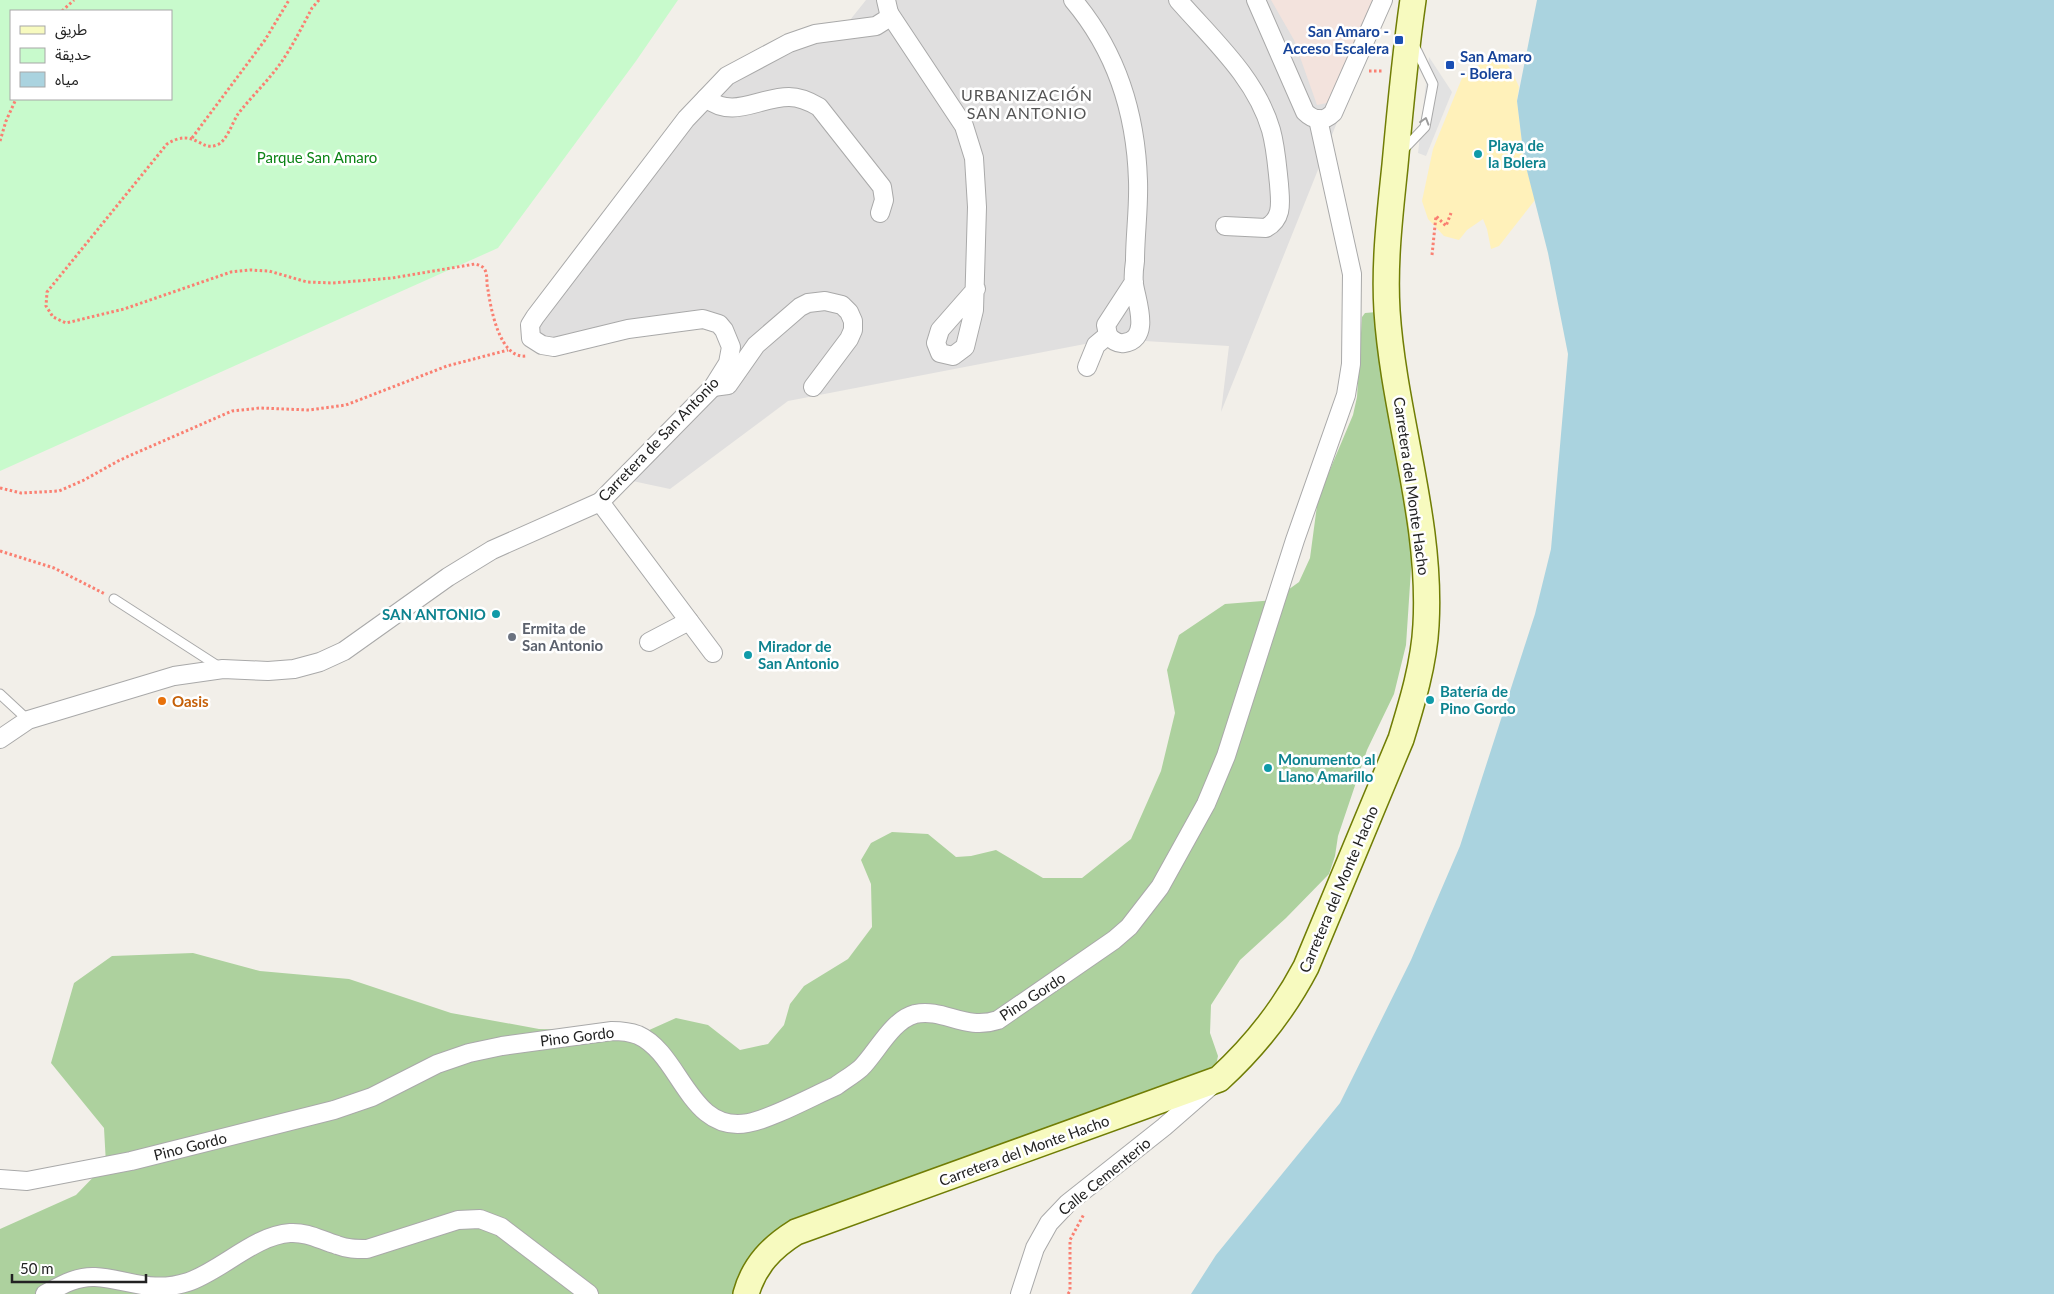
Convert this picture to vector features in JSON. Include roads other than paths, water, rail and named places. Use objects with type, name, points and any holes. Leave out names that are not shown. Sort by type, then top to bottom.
[{"type":"main road","name":"Carretera del Monte Hacho","points":[[746,1294],[749,1283],[760,1262],[776,1244],[796,1232],[1219,1079],[1245,1055],[1269,1028],[1289,999],[1306,967],[1401,739],[1412,704],[1426,627],[1426,564],[1387,312],[1385,257],[1403,72],[1413,0]]},
{"type":"street","points":[[1073,0],[1098,32],[1109,51],[1122,84],[1136,148],[1138,184],[1134,282],[1141,324],[1137,334],[1124,343],[1117,342],[1108,335],[1106,325],[1134,282]]},
{"type":"street","points":[[1178,0],[1246,79],[1266,114],[1273,139],[1280,207],[1277,220],[1266,228],[1260,229],[1225,226]]},
{"type":"street","points":[[1256,0],[1306,112],[1318,119],[1324,119],[1333,114],[1383,0]]},
{"type":"street","points":[[887,7],[953,108],[970,142],[974,158],[977,207],[976,289]]},
{"type":"street","name":"Carretera de San Antonio","points":[[0,739],[28,720],[174,676],[223,669],[268,671],[294,669],[320,662],[358,642],[448,577],[492,550],[600,502],[713,387],[728,363],[731,347],[724,330],[711,321],[703,319],[628,330],[554,347],[536,342],[530,331],[534,317],[686,119],[727,76],[789,43],[815,34],[876,26],[887,19],[887,7]]},
{"type":"street","points":[[706,98],[712,103],[728,108],[788,97],[804,99],[819,107],[882,188],[884,200],[880,213]]},
{"type":"street","name":"Pino Gordo","points":[[0,1179],[27,1181],[131,1161],[334,1110],[372,1097],[437,1064],[469,1053],[502,1046],[612,1031],[640,1036],[651,1044],[701,1108],[715,1118],[731,1124],[749,1123],[836,1086],[849,1078],[872,1056],[901,1021],[913,1015],[926,1013],[976,1024],[998,1020],[1099,952],[1129,927],[1160,887],[1206,804],[1226,756],[1295,540],[1346,395],[1351,364],[1352,274],[1318,119]]},
{"type":"street","points":[[713,387],[728,386],[756,345],[800,307],[816,301],[833,302],[849,312],[853,321],[853,330],[813,387]]},
{"type":"street","points":[[1087,367],[1096,345],[1108,335]]},
{"type":"street","points":[[600,502],[713,653]]},
{"type":"street","points":[[649,642],[689,621]]},
{"type":"street","name":"Calle Cementerio","points":[[1020,1294],[1035,1248],[1049,1223],[1068,1202],[1142,1145],[1219,1079]]},
{"type":"street","points":[[45,1294],[75,1280],[94,1277],[138,1287],[162,1288],[187,1283],[210,1273],[271,1237],[288,1233],[305,1233],[351,1249],[367,1249],[458,1220],[480,1219],[501,1227],[589,1294]]},
{"type":"lane","points":[[1395,158],[1425,127],[1433,84],[1408,32]]},
{"type":"lane","points":[[114,599],[223,669]]},
{"type":"lane","points":[[0,694],[28,720]]},
{"type":"water","points":[[1537,0],[2054,0],[2054,1294],[1191,1294],[1216,1255],[1340,1103],[1411,960],[1460,846],[1535,614],[1551,549],[1568,354],[1548,253],[1524,159],[1517,101]]},
{"type":"place","name":"San Amaro - Acceso Escalera","points":[[1399,40]]},
{"type":"place","name":"San Amaro - Bolera","points":[[1450,65]]},
{"type":"place","name":"Playa de la Bolera","points":[[1478,154]]},
{"type":"place","name":"SAN ANTONIO","points":[[496,614]]},
{"type":"place","name":"Ermita de San Antonio","points":[[512,637]]},
{"type":"place","name":"Mirador de San Antonio","points":[[748,655]]},
{"type":"place","name":"Batería de Pino Gordo","points":[[1430,700]]},
{"type":"place","name":"Oasis","points":[[162,701]]},
{"type":"place","name":"Monumento al Llano Amarillo","points":[[1268,768]]},
{"type":"district","name":"URBANIZACIÓN SAN ANTONIO","points":[[1027,103]]},
{"type":"park label","name":"Parque San Amaro","points":[[317,157]]}]
